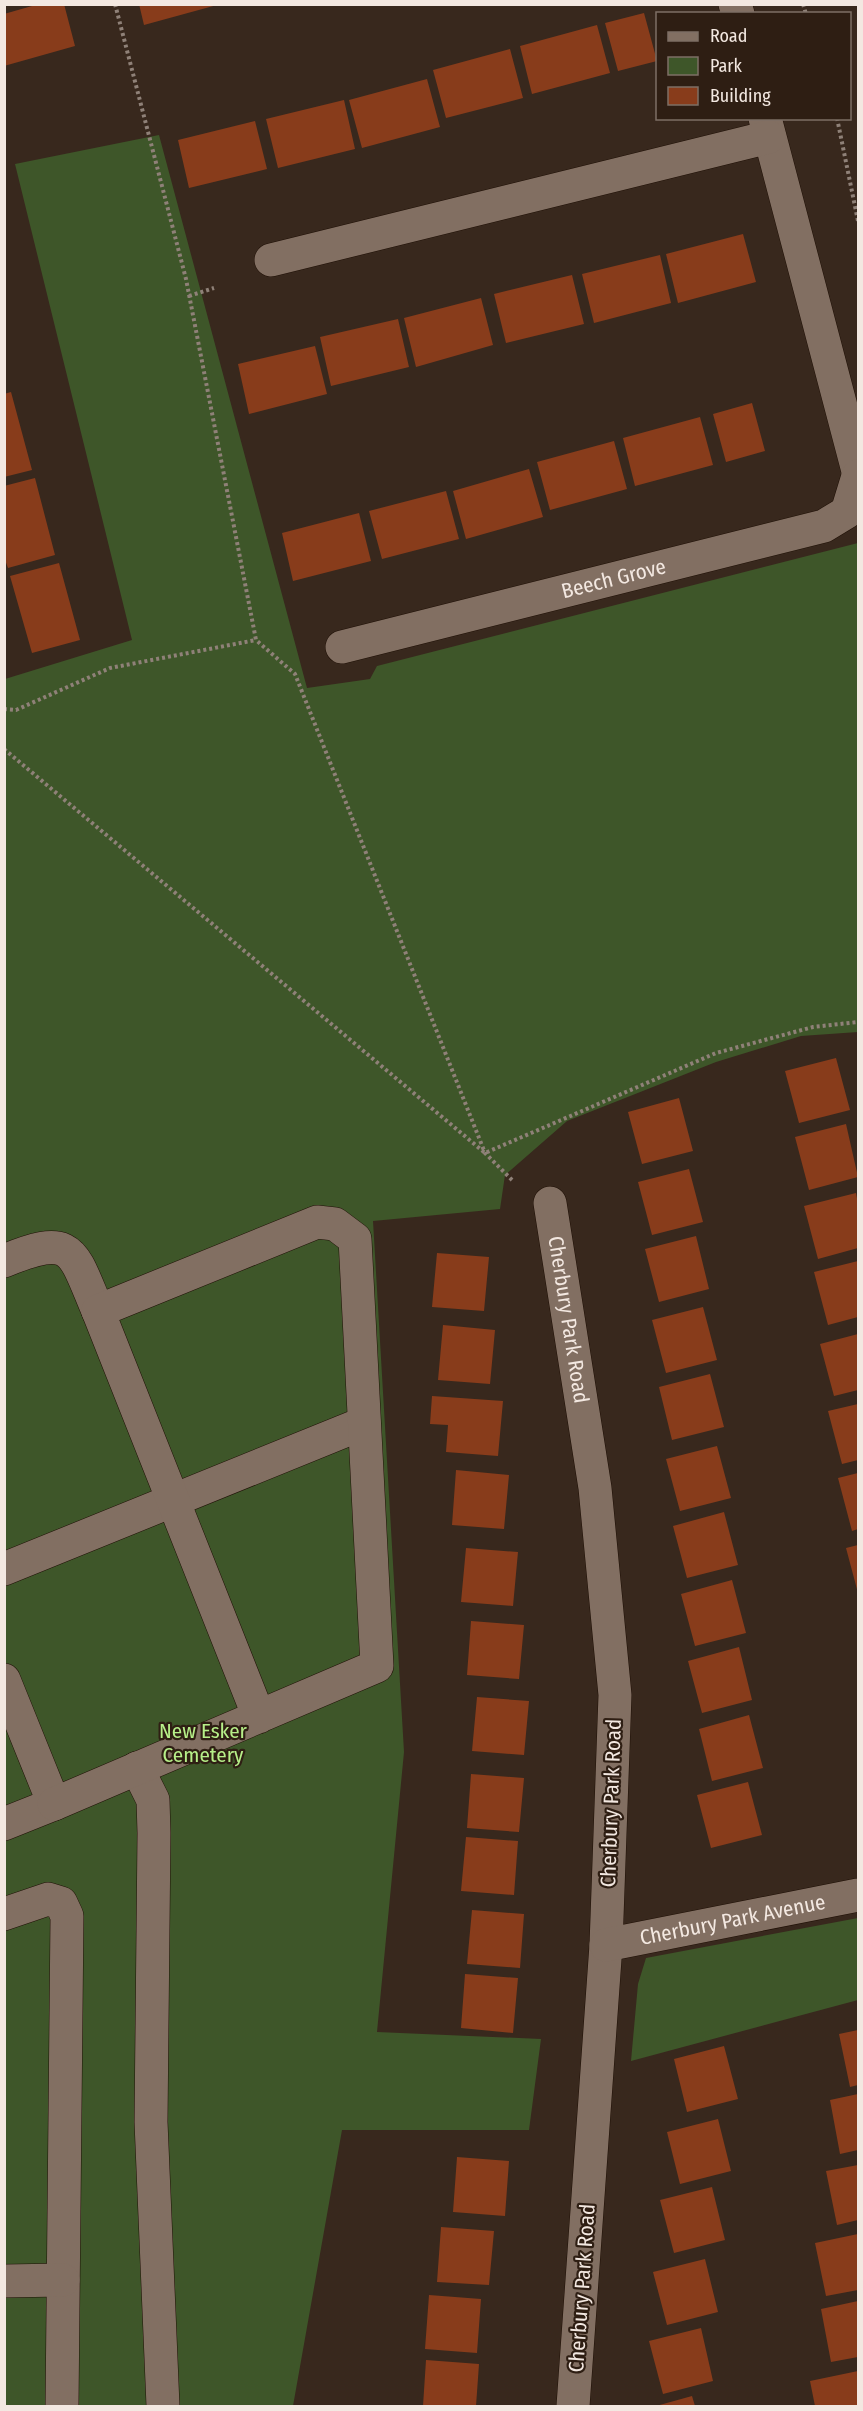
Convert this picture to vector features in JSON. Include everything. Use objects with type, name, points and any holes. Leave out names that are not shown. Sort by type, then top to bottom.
[{"type":"street","points":[[271,260],[767,128],[858,471]]},
{"type":"street","name":"Beech Grove","points":[[342,647],[824,526],[847,512],[858,476]]},
{"type":"street","name":"Cherbury Park Road","points":[[549,1203],[595,1488],[615,1695],[606,1945],[573,2406]]},
{"type":"street","points":[[4,1824],[377,1666],[355,1239],[335,1224],[317,1222],[98,1311]]},
{"type":"street","points":[[4,1262],[51,1246],[64,1250],[74,1257],[98,1311],[259,1717]]},
{"type":"street","points":[[4,1569],[364,1423]]},
{"type":"street","points":[[4,1680],[54,1804]]},
{"type":"street","points":[[137,1768],[153,1800],[154,1822],[151,2122],[163,2406]]},
{"type":"street","name":"Cherbury Park Avenue","points":[[606,1945],[858,1895]]},
{"type":"street","points":[[4,1914],[48,1899],[61,1903],[67,1916],[62,2406]]},
{"type":"street","points":[[4,2281],[63,2280]]},
{"type":"path","points":[[115,4],[189,296],[256,640],[295,674],[485,1153]]},
{"type":"path","points":[[837,120],[858,221]]},
{"type":"path","points":[[189,296],[214,288]]},
{"type":"path","points":[[4,709],[16,710],[110,668],[256,640]]},
{"type":"path","points":[[4,749],[485,1153],[514,1182]]},
{"type":"path","points":[[485,1153],[716,1053],[813,1026],[858,1022]]},
{"type":"green space","name":"New Esker Cemetery","points":[[159,135],[307,688],[370,679],[377,666],[858,543],[858,1032],[801,1036],[716,1062],[567,1121],[505,1175],[500,1209],[373,1221],[404,1752],[377,2032],[541,2039],[529,2130],[342,2130],[293,2406],[5,2406],[5,679],[132,640],[15,164]]},
{"type":"green space","points":[[858,1918],[858,2000],[631,2061],[638,1984],[646,1958]]},
{"type":"building","points":[[39,4],[64,4],[75,46],[4,66],[4,14]]},
{"type":"building","points":[[139,4],[217,4],[217,5],[144,25]]},
{"type":"building","points":[[644,13],[656,61],[618,71],[605,23]]},
{"type":"building","points":[[597,25],[610,73],[532,94],[520,46]]},
{"type":"building","points":[[510,49],[523,98],[446,118],[433,70]]},
{"type":"building","points":[[427,79],[440,127],[362,148],[349,100]]},
{"type":"building","points":[[344,100],[355,149],[278,168],[266,119]]},
{"type":"building","points":[[255,121],[267,169],[189,188],[178,140]]},
{"type":"building","points":[[743,234],[756,282],[678,303],[666,254]]},
{"type":"building","points":[[660,255],[671,303],[594,323],[582,274]]},
{"type":"building","points":[[572,275],[584,324],[506,343],[494,294]]},
{"type":"building","points":[[481,298],[493,345],[416,367],[404,318]]},
{"type":"building","points":[[398,319],[409,367],[331,386],[320,337]]},
{"type":"building","points":[[315,346],[327,394],[249,414],[238,364]]},
{"type":"building","points":[[11,392],[32,470],[4,477],[4,394]]},
{"type":"building","points":[[752,403],[765,451],[726,462],[713,414]]},
{"type":"building","points":[[700,417],[713,465],[635,486],[623,438]]},
{"type":"building","points":[[614,441],[627,489],[550,510],[537,462]]},
{"type":"building","points":[[529,469],[543,517],[466,539],[453,491]]},
{"type":"building","points":[[35,478],[55,555],[8,568],[4,557],[4,486]]},
{"type":"building","points":[[446,491],[459,539],[382,559],[369,511]]},
{"type":"building","points":[[359,513],[371,561],[293,581],[282,533]]},
{"type":"building","points":[[59,563],[80,640],[32,653],[10,576]]},
{"type":"building","points":[[836,1058],[850,1110],[799,1123],[785,1071]]},
{"type":"building","points":[[679,1098],[693,1151],[642,1164],[628,1112]]},
{"type":"building","points":[[846,1124],[858,1177],[809,1190],[795,1137]]},
{"type":"building","points":[[689,1169],[703,1222],[652,1235],[638,1182]]},
{"type":"building","points":[[856,1193],[858,1248],[818,1259],[804,1206]]},
{"type":"building","points":[[696,1236],[709,1289],[659,1302],[645,1249]]},
{"type":"building","points":[[437,1253],[489,1257],[484,1311],[432,1307]]},
{"type":"building","points":[[858,1261],[858,1317],[828,1325],[814,1272]]},
{"type":"building","points":[[703,1307],[717,1360],[666,1373],[652,1320]]},
{"type":"building","points":[[443,1325],[495,1330],[490,1384],[438,1380]]},
{"type":"building","points":[[858,1334],[858,1390],[834,1396],[820,1344]]},
{"type":"building","points":[[710,1374],[724,1427],[672,1440],[659,1387]]},
{"type":"building","points":[[432,1396],[503,1401],[498,1456],[446,1452],[448,1425],[430,1424]]},
{"type":"building","points":[[858,1404],[858,1460],[842,1464],[828,1411]]},
{"type":"building","points":[[717,1446],[731,1498],[680,1511],[666,1459]]},
{"type":"building","points":[[456,1470],[509,1475],[504,1529],[452,1525]]},
{"type":"building","points":[[858,1473],[858,1529],[852,1531],[838,1478]]},
{"type":"building","points":[[724,1512],[738,1565],[687,1578],[673,1526]]},
{"type":"building","points":[[858,1545],[858,1593],[846,1548]]},
{"type":"building","points":[[466,1548],[518,1552],[513,1606],[461,1602]]},
{"type":"building","points":[[732,1580],[746,1633],[695,1646],[681,1594]]},
{"type":"building","points":[[471,1621],[524,1625],[519,1679],[467,1675]]},
{"type":"building","points":[[739,1647],[752,1700],[702,1713],[688,1661]]},
{"type":"building","points":[[477,1697],[529,1701],[524,1755],[472,1751]]},
{"type":"building","points":[[749,1715],[763,1768],[712,1781],[699,1729]]},
{"type":"building","points":[[471,1774],[524,1778],[519,1832],[467,1828]]},
{"type":"building","points":[[748,1782],[762,1835],[711,1848],[697,1795]]},
{"type":"building","points":[[466,1837],[518,1841],[514,1895],[461,1891]]},
{"type":"building","points":[[472,1910],[524,1914],[520,1968],[467,1964]]},
{"type":"building","points":[[465,1974],[518,1978],[513,2033],[461,2028]]},
{"type":"building","points":[[858,2030],[858,2085],[850,2087],[839,2034]]},
{"type":"building","points":[[724,2046],[738,2099],[687,2112],[674,2059]]},
{"type":"building","points":[[858,2094],[858,2150],[840,2154],[830,2100]]},
{"type":"building","points":[[718,2119],[731,2171],[680,2184],[667,2132]]},
{"type":"building","points":[[457,2157],[509,2161],[505,2216],[453,2212]]},
{"type":"building","points":[[858,2165],[858,2220],[837,2225],[826,2171]]},
{"type":"building","points":[[712,2187],[725,2240],[674,2253],[660,2200]]},
{"type":"building","points":[[441,2227],[494,2231],[489,2285],[437,2282]]},
{"type":"building","points":[[858,2234],[858,2290],[826,2296],[815,2243]]},
{"type":"building","points":[[705,2259],[718,2312],[667,2325],[653,2272]]},
{"type":"building","points":[[429,2295],[481,2299],[477,2353],[425,2349]]},
{"type":"building","points":[[858,2301],[858,2357],[831,2362],[821,2309]]},
{"type":"building","points":[[701,2328],[713,2381],[663,2394],[649,2341]]},
{"type":"building","points":[[426,2360],[479,2364],[476,2406],[423,2406]]},
{"type":"building","points":[[858,2371],[858,2406],[815,2406],[810,2381]]},
{"type":"building","points":[[692,2396],[695,2406],[656,2406]]}]
